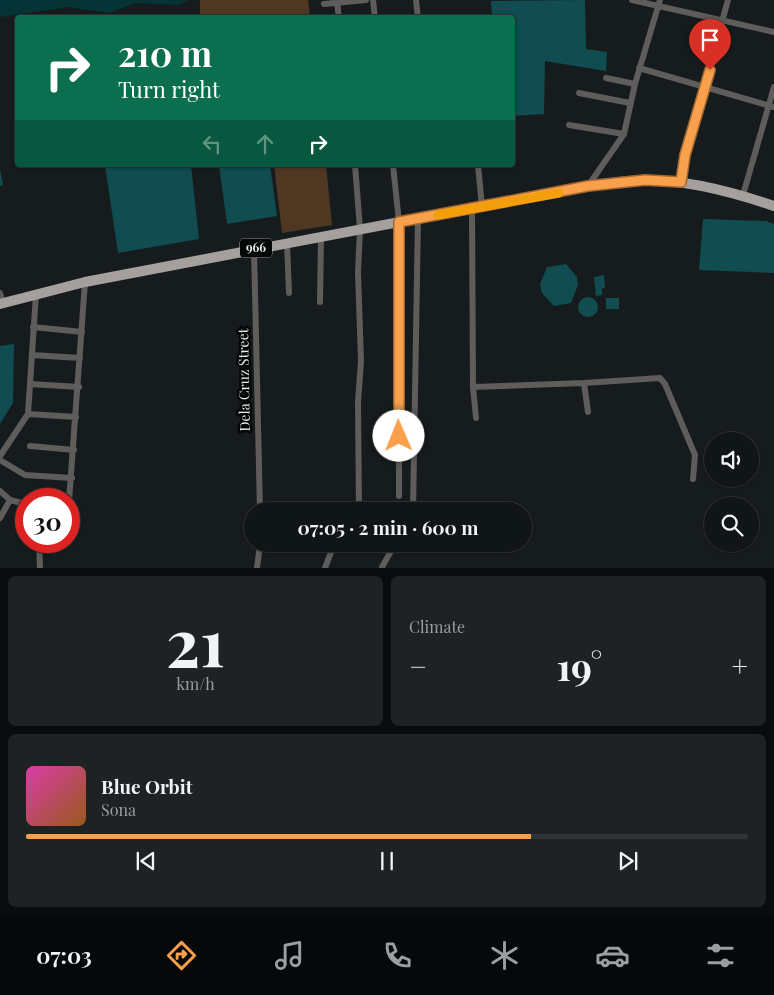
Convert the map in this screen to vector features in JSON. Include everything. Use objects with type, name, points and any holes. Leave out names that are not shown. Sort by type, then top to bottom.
[{"type":"main road","name":"966","points":[[1,304],[86,282],[588,186],[645,180],[681,182],[743,195],[774,206]]},
{"type":"street","points":[[324,4],[366,0]]},
{"type":"street","points":[[373,0],[375,15]]},
{"type":"street","points":[[416,0],[418,15]]},
{"type":"street","points":[[632,0],[659,3],[774,32]]},
{"type":"street","points":[[681,182],[685,155],[728,0]]},
{"type":"street","points":[[337,2],[339,15]]},
{"type":"street","points":[[588,186],[624,134],[639,68],[659,3]]},
{"type":"street","points":[[639,68],[771,107]]},
{"type":"street","points":[[606,78],[635,84]]},
{"type":"street","points":[[743,195],[771,107],[774,87]]},
{"type":"street","points":[[579,93],[630,103]]},
{"type":"street","points":[[570,125],[624,134]]},
{"type":"street","points":[[355,167],[360,229],[358,272],[360,360],[358,402],[359,502]]},
{"type":"street","points":[[393,167],[399,222],[400,496]]},
{"type":"street","points":[[476,418],[472,387],[478,167]]},
{"type":"street","points":[[413,502],[418,218]]},
{"type":"street","points":[[320,302],[321,236]]},
{"type":"street","points":[[287,243],[289,293]]},
{"type":"street","name":"Dela Cruz Street","points":[[254,249],[260,502]]},
{"type":"street","points":[[71,488],[86,282]]},
{"type":"street","points":[[0,293],[1,304]]},
{"type":"street","points":[[0,456],[28,414],[36,294]]},
{"type":"street","points":[[33,327],[82,332]]},
{"type":"street","points":[[32,355],[80,358]]},
{"type":"street","points":[[472,387],[661,379],[694,455],[693,479]]},
{"type":"street","points":[[584,383],[588,412]]},
{"type":"street","points":[[30,384],[79,387]]},
{"type":"street","points":[[28,414],[76,417]]},
{"type":"street","points":[[30,446],[74,450]]},
{"type":"street","points":[[0,460],[25,475],[72,478]]},
{"type":"street","points":[[0,491],[10,500],[15,501]]},
{"type":"street","points":[[0,518],[10,500]]},
{"type":"street","points":[[257,568],[259,552]]},
{"type":"street","points":[[325,568],[331,552]]},
{"type":"street","points":[[382,567],[390,552]]},
{"type":"street","points":[[39,553],[40,568]]},
{"type":"shaded area","points":[[200,0],[308,0],[310,15],[257,14],[200,15]]},
{"type":"shaded area","points":[[274,167],[326,167],[332,225],[282,233]]},
{"type":"water","points":[[0,0],[189,0],[178,5],[136,3],[109,13],[68,7],[0,16]]},
{"type":"building","points":[[585,0],[586,49],[607,52],[606,71],[545,61],[544,114],[515,116],[515,15],[492,15],[491,1]]},
{"type":"building","points":[[105,167],[191,167],[199,239],[118,253]]},
{"type":"building","points":[[219,167],[270,167],[277,216],[227,224]]},
{"type":"building","points":[[0,169],[3,185],[0,186]]},
{"type":"building","points":[[703,219],[766,221],[774,224],[774,273],[699,270]]},
{"type":"building","points":[[566,264],[577,277],[578,285],[571,303],[554,306],[542,293],[540,284],[547,267]]},
{"type":"building","points":[[604,275],[605,288],[602,288],[602,295],[596,296],[594,277]]},
{"type":"building","points":[[588,297],[595,300],[598,307],[595,314],[588,317],[581,314],[578,307],[581,300]]},
{"type":"building","points":[[606,298],[619,298],[619,309],[606,309]]},
{"type":"building","points":[[14,344],[13,403],[0,424],[0,346]]},
{"type":"slow traffic","points":[[438,215],[559,193]]},
{"type":"route","points":[[399,436],[399,222],[588,186],[645,180],[681,182],[685,155],[710,70]]}]
